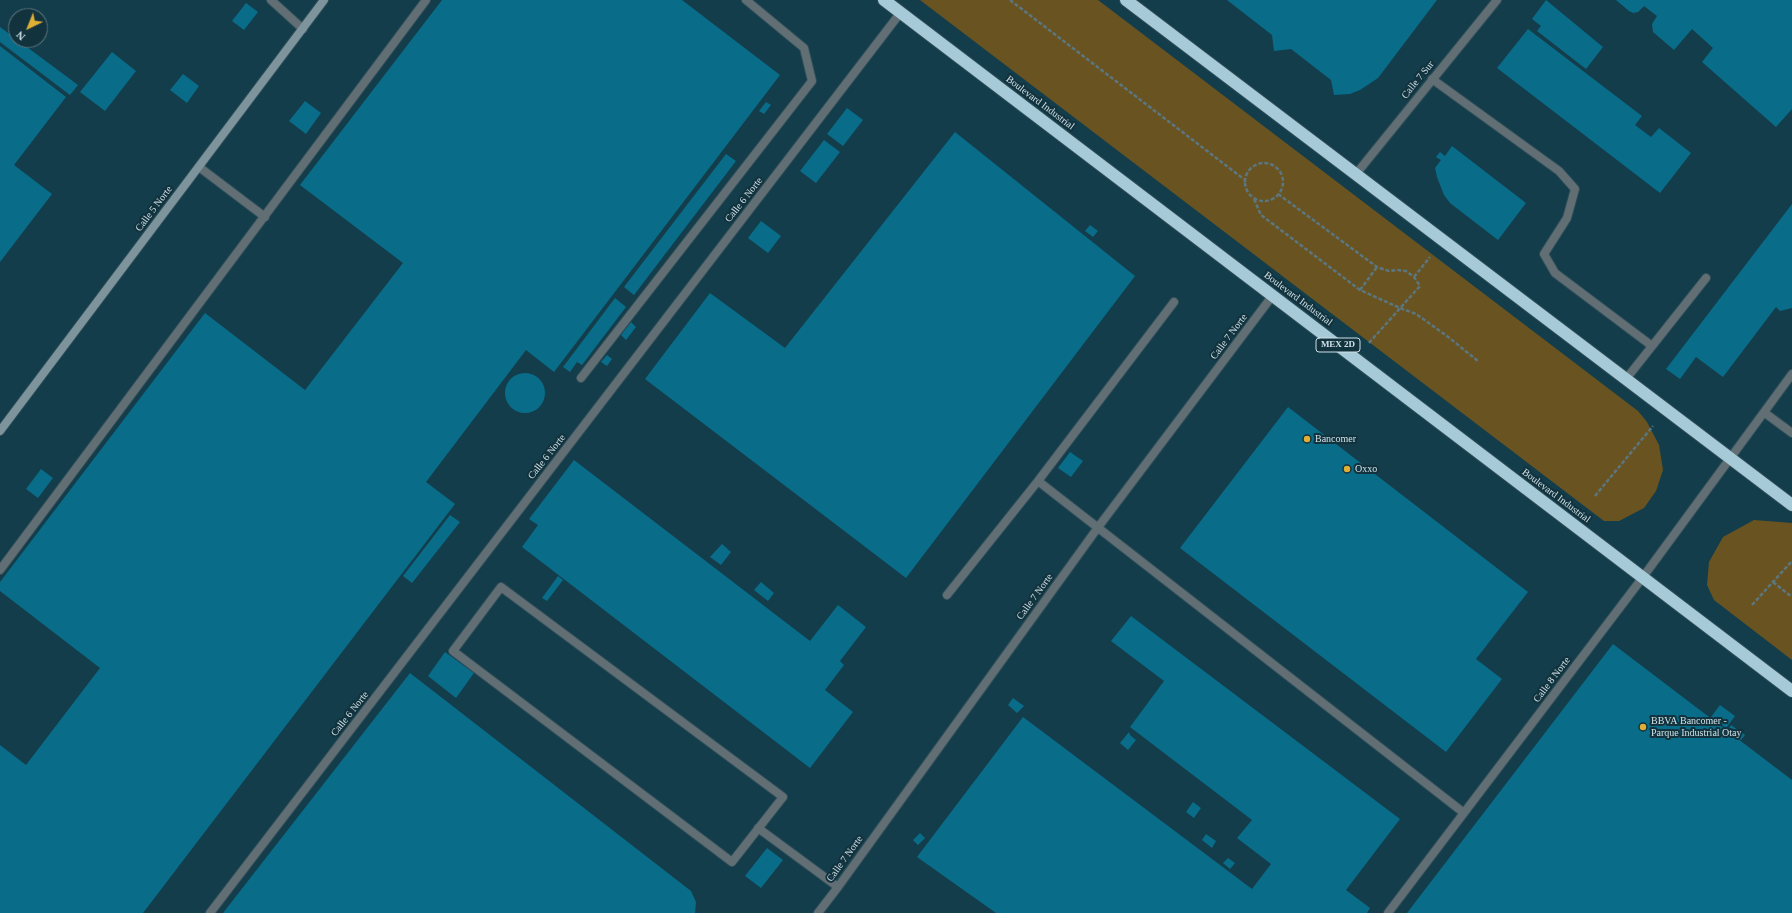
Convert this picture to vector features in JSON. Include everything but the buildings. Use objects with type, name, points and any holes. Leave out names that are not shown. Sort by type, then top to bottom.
[{"type":"highway","name":"Boulevard Industrial","points":[[884,0],[1792,691]]},
{"type":"highway","points":[[1126,0],[1792,505]]},
{"type":"street","name":"Calle 5 Norte","points":[[0,431],[324,0]]},
{"type":"lane","points":[[271,0],[303,28]]},
{"type":"lane","points":[[0,570],[426,0]]},
{"type":"lane","points":[[581,378],[812,81],[804,48],[746,0]]},
{"type":"lane","name":"Calle 7 Sur","points":[[1356,174],[1498,0]]},
{"type":"lane","name":"Calle 6 Norte","points":[[210,913],[901,12]]},
{"type":"lane","points":[[1432,79],[1559,171],[1575,189],[1567,218],[1544,254],[1555,273],[1652,346]]},
{"type":"lane","points":[[198,167],[265,217]]},
{"type":"lane","points":[[1626,379],[1706,278]]},
{"type":"lane","name":"Calle 7 Norte","points":[[818,913],[1099,526],[1273,295]]},
{"type":"lane","points":[[947,595],[1038,480],[1174,302]]},
{"type":"lane","name":"Calle 8 Norte","points":[[1388,913],[1643,577],[1792,374]]},
{"type":"lane","points":[[1765,412],[1792,433]]},
{"type":"lane","points":[[1038,480],[1099,526],[1464,813]]},
{"type":"lane","points":[[501,587],[782,797],[758,828],[732,862],[452,651],[501,587]]},
{"type":"lane","points":[[758,828],[838,887]]},
{"type":"path","points":[[1010,0],[1245,180]]},
{"type":"path","points":[[1254,199],[1264,202],[1274,198],[1281,191],[1283,180],[1278,170],[1269,164],[1258,164],[1249,170],[1245,180],[1246,190],[1254,199],[1261,215],[1360,290],[1416,314],[1478,361]]},
{"type":"path","points":[[1278,194],[1377,267],[1389,271],[1406,271],[1414,277],[1420,286],[1355,358]]},
{"type":"path","points":[[1414,277],[1444,241]]},
{"type":"path","points":[[1360,290],[1377,267]]},
{"type":"path","points":[[1595,496],[1667,410]]},
{"type":"path","points":[[1752,605],[1792,561]]},
{"type":"path","points":[[1773,582],[1792,597]]},
{"type":"shaded area","points":[[0,0],[1792,0],[1792,913],[0,913]]},
{"type":"shaded area","points":[[920,0],[1098,0],[1638,411],[1647,422],[1659,445],[1663,470],[1656,491],[1644,508],[1619,521],[1604,521]]},
{"type":"shaded area","points":[[1754,520],[1792,523],[1792,660],[1714,600],[1707,585],[1709,562],[1723,537]]},
{"type":"place","name":"Bancomer","points":[[1307,439]]},
{"type":"place","name":"Oxxo","points":[[1347,469]]},
{"type":"place","name":"BBVA Bancomer - Parque Industrial Otay","points":[[1643,727]]}]
